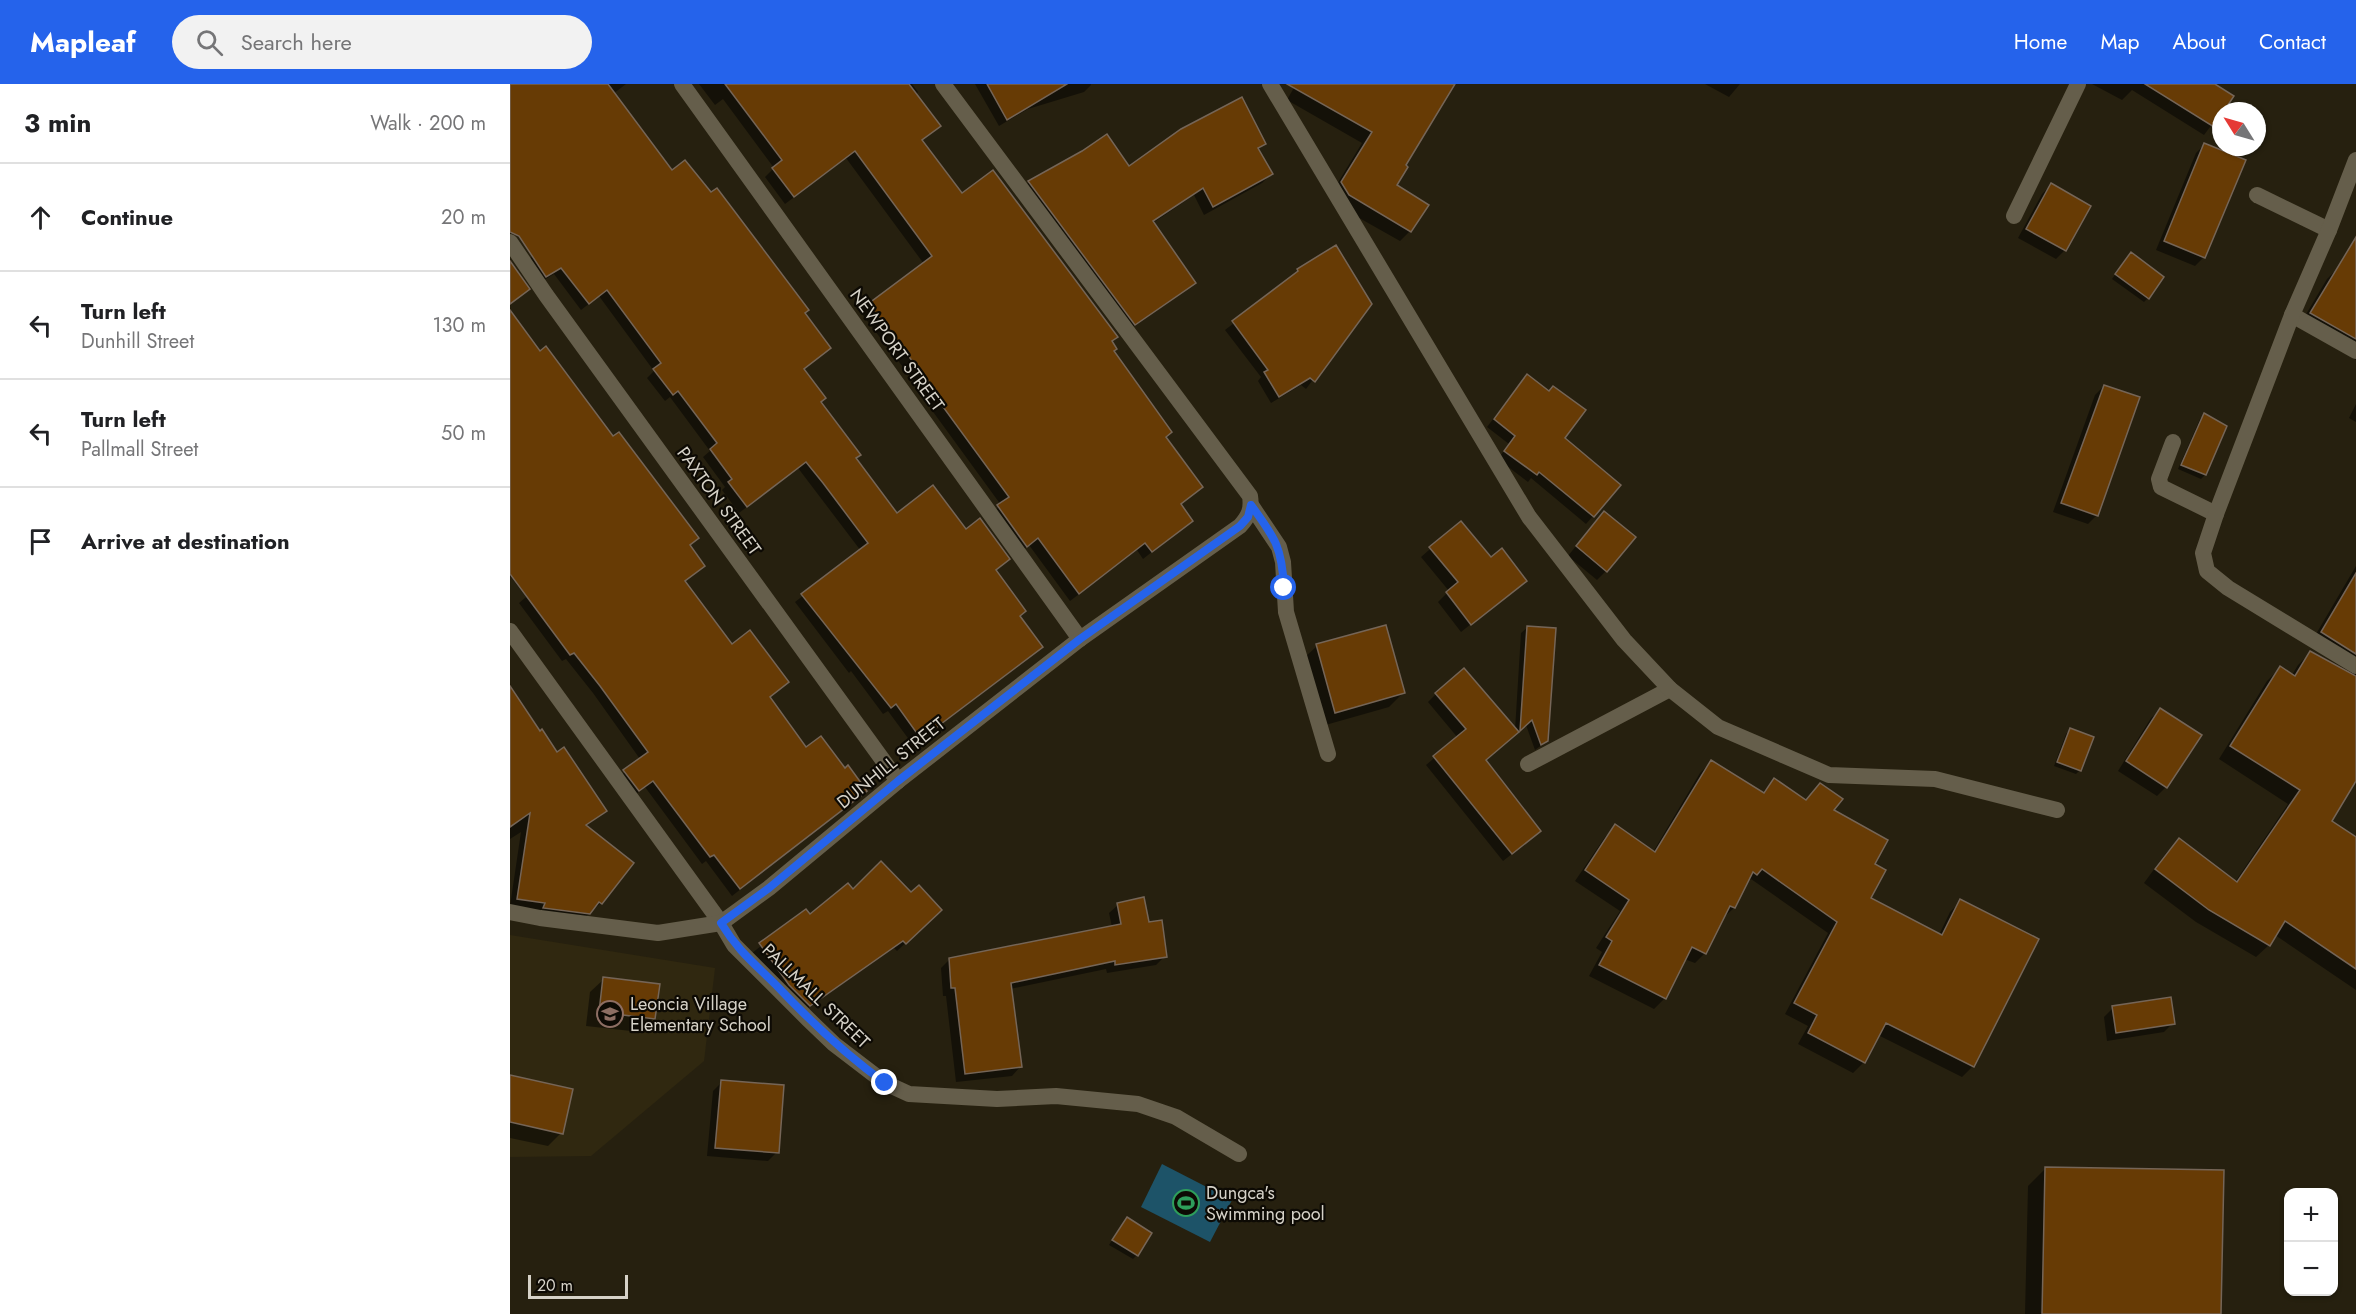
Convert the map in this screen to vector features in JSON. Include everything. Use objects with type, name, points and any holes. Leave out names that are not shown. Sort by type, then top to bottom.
[{"type":"street","name":"NEWPORT STREET","points":[[682,84],[1080,639]]},
{"type":"street","points":[[943,84],[1250,496],[1251,505],[1279,547],[1283,562],[1286,612],[1328,754]]},
{"type":"street","points":[[2014,216],[2078,84]]},
{"type":"street","points":[[1276,87],[1529,517],[1624,640],[1670,689],[1718,727],[1829,775],[1935,779],[2057,810]]},
{"type":"street","points":[[2356,160],[2292,315],[2203,553],[2207,571],[2228,588],[2356,666]]},
{"type":"street","points":[[2257,195],[2329,230]]},
{"type":"street","name":"PAXTON STREET","points":[[510,242],[898,781]]},
{"type":"street","points":[[2292,315],[2356,351]]},
{"type":"street","points":[[2173,442],[2159,479],[2161,487],[2216,514]]},
{"type":"street","name":"DUNHILL STREET","points":[[510,912],[658,933],[721,923],[769,888],[898,781],[1080,639],[1240,526],[1248,517],[1251,505]]},
{"type":"street","name":"PALLMALL STREET","points":[[510,631],[721,923],[734,945],[834,1044],[885,1083],[909,1094],[981,1099],[1056,1096],[1138,1104],[1176,1117],[1239,1154]]},
{"type":"street","points":[[1528,764],[1670,689]]},
{"type":"shaded area","name":"Leoncia Village Elementary School","points":[[510,935],[715,968],[704,1061],[591,1156],[510,1157]]},
{"type":"water","name":"Dungca's Swimming pool","points":[[1162,1164],[1232,1200],[1210,1242],[1141,1207]]},
{"type":"building","points":[[510,84],[608,84],[672,170],[685,160],[711,192],[717,188],[809,310],[805,313],[831,348],[804,369],[826,398],[821,402],[861,455],[856,458],[897,513],[933,485],[966,529],[980,518],[1010,559],[996,570],[1026,611],[1020,616],[1043,647],[921,739],[896,704],[891,708],[801,594],[868,543],[823,483],[806,462],[747,507],[728,482],[732,479],[710,449],[717,443],[678,391],[673,395],[653,369],[661,363],[607,290],[589,304],[561,268],[546,277],[519,236],[510,232]]},
{"type":"building","points":[[725,84],[909,84],[941,126],[922,140],[962,193],[993,170],[1118,337],[1112,341],[1117,349],[1114,351],[1172,432],[1166,437],[1203,487],[1181,504],[1193,521],[1152,552],[1145,543],[1079,594],[1038,538],[1027,547],[997,505],[1009,497],[938,400],[941,398],[868,304],[932,256],[855,151],[794,197],[772,168],[782,160]]},
{"type":"building","points":[[987,84],[1067,84],[1007,120]]},
{"type":"building","points":[[1287,84],[1455,84],[1406,165],[1408,167],[1397,185],[1429,205],[1411,232],[1349,195],[1341,182],[1372,132]]},
{"type":"building","points":[[2145,84],[2215,84],[2234,96],[2230,102],[2212,102],[2212,126]]},
{"type":"building","points":[[1242,97],[1266,144],[1258,148],[1273,174],[1213,207],[1203,188],[1153,221],[1196,283],[1135,325],[1028,181],[1082,151],[1107,134],[1129,166],[1181,129]]},
{"type":"building","points":[[2204,143],[2212,146],[2212,156],[2236,156],[2246,160],[2205,258],[2164,241]]},
{"type":"building","points":[[2051,183],[2091,206],[2066,251],[2026,229]]},
{"type":"building","points":[[2356,237],[2356,339],[2310,313]]},
{"type":"building","points":[[1336,245],[1372,304],[1315,382],[1310,378],[1279,397],[1264,372],[1268,370],[1232,321],[1298,271],[1297,269]]},
{"type":"building","points":[[2131,252],[2164,277],[2149,299],[2115,274]]},
{"type":"building","points":[[510,261],[530,289],[510,304]]},
{"type":"building","points":[[510,310],[540,351],[546,346],[613,436],[619,432],[699,538],[690,545],[705,566],[685,581],[732,644],[750,630],[789,682],[770,697],[806,747],[821,736],[845,768],[848,765],[867,791],[740,889],[714,855],[710,857],[653,781],[639,791],[623,770],[648,752],[600,686],[574,653],[570,655],[510,574]]},
{"type":"building","points":[[1527,374],[1549,391],[1553,386],[1586,410],[1565,438],[1621,485],[1594,517],[1539,472],[1537,475],[1504,451],[1515,436],[1494,419]]},
{"type":"building","points":[[2104,385],[2140,397],[2098,516],[2061,503]]},
{"type":"building","points":[[2204,413],[2227,426],[2206,475],[2181,465]]},
{"type":"building","points":[[1604,511],[1636,537],[1607,572],[1576,546]]},
{"type":"building","points":[[1461,521],[1491,557],[1502,548],[1527,581],[1471,625],[1446,592],[1458,582],[1429,547]]},
{"type":"building","points":[[2356,573],[2356,654],[2321,632]]},
{"type":"building","points":[[1386,625],[1405,693],[1335,713],[1316,644]]},
{"type":"building","points":[[1527,626],[1556,628],[1548,741],[1541,745],[1532,720],[1520,731]]},
{"type":"building","points":[[2310,651],[2356,676],[2356,781],[2332,821],[2356,837],[2356,969],[2285,921],[2270,946],[2209,910],[2155,869],[2179,838],[2237,882],[2300,790],[2230,746],[2280,666],[2295,676]]},
{"type":"building","points":[[1464,668],[1519,732],[1486,760],[1541,831],[1512,854],[1433,756],[1466,729],[1435,693]]},
{"type":"building","points":[[510,686],[557,752],[564,747],[607,811],[586,825],[634,863],[602,904],[599,902],[590,914],[543,908],[545,903],[517,899],[530,813],[510,827]]},
{"type":"building","points":[[2160,708],[2202,735],[2167,788],[2126,761]]},
{"type":"building","points":[[2070,728],[2094,737],[2081,771],[2057,762]]},
{"type":"building","points":[[1711,760],[1764,793],[1774,778],[1806,800],[1820,783],[1843,799],[1834,810],[1888,840],[1875,864],[1886,870],[1871,898],[1942,935],[1960,899],[2039,939],[1974,1067],[1886,1023],[1865,1063],[1808,1033],[1817,1015],[1794,1003],[1837,922],[1762,869],[1757,875],[1753,872],[1735,908],[1730,906],[1706,954],[1692,947],[1666,999],[1599,965],[1612,941],[1606,937],[1629,900],[1585,870],[1615,824],[1655,852]]},
{"type":"building","points":[[881,861],[911,892],[919,885],[942,910],[906,944],[903,941],[810,1006],[789,985],[759,943],[806,909],[810,914],[848,883],[853,889]]},
{"type":"building","points":[[1144,897],[1149,922],[1162,920],[1167,957],[1115,965],[1115,961],[1011,983],[1022,1067],[965,1074],[955,988],[951,988],[949,958],[1121,924],[1117,903]]},
{"type":"building","points":[[603,977],[660,984],[655,1019],[599,1012]]},
{"type":"building","points":[[2171,997],[2175,1024],[2116,1033],[2112,1006]]},
{"type":"building","points":[[510,1075],[573,1089],[563,1134],[510,1122]]},
{"type":"building","points":[[721,1080],[784,1085],[779,1153],[715,1148]]},
{"type":"building","points":[[2045,1167],[2224,1170],[2221,1314],[2042,1314]]},
{"type":"building","points":[[1127,1217],[1152,1233],[1138,1256],[1112,1240]]},
{"type":"place","name":"Leoncia Village Elementary School","points":[[610,1014]]},
{"type":"place","name":"Dungca's Swimming pool","points":[[1186,1203]]},
{"type":"route","points":[[885,1083],[834,1044],[808,1019],[734,945],[721,923],[769,888],[898,781],[1080,639],[1240,526],[1248,517],[1251,505],[1279,547],[1283,562],[1284,588]]}]
